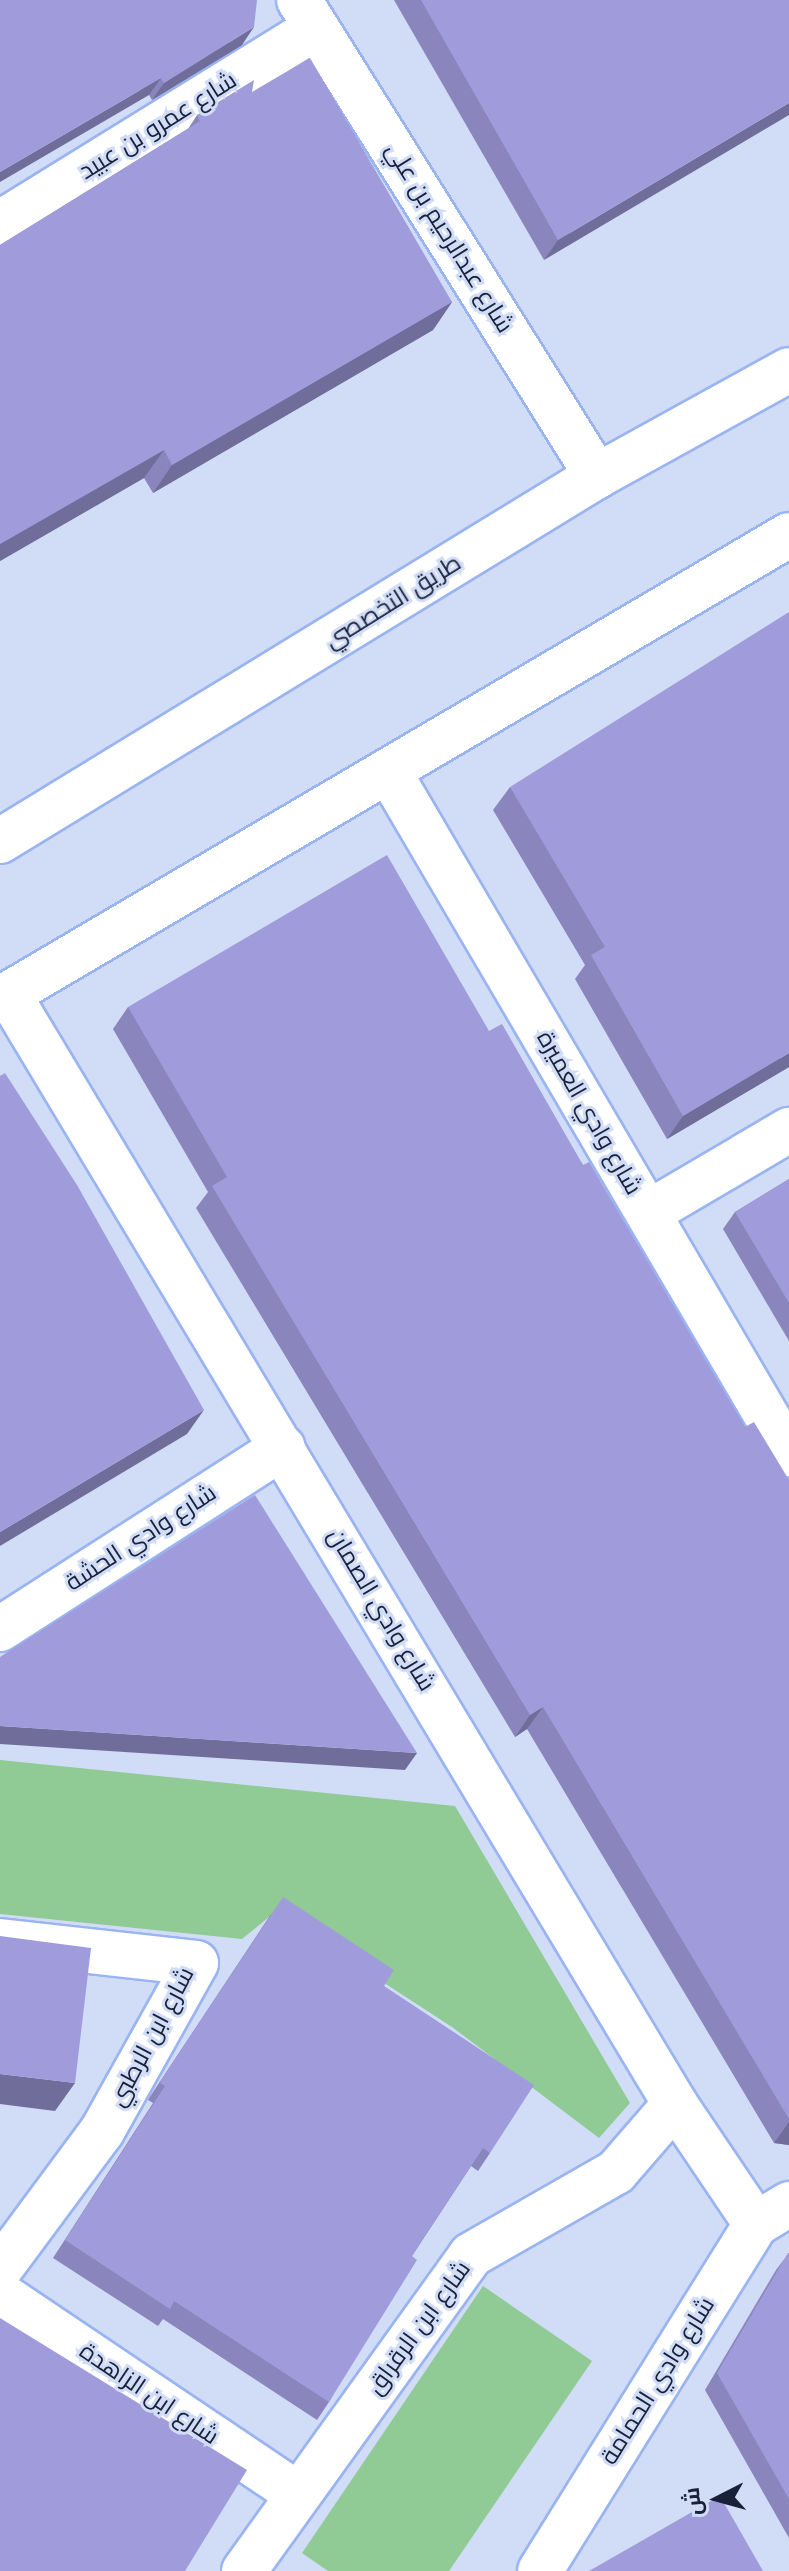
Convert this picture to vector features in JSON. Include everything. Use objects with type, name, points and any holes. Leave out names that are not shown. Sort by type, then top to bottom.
[{"type":"street","name":"شارع عمرو بن عبيد","points":[[0,223],[307,14]]},
{"type":"street","name":"شارع عبدالرحيم بن علي","points":[[307,14],[597,476]]},
{"type":"street","name":"طريق التخصصي","points":[[0,841],[597,476],[789,370]]},
{"type":"street","points":[[4,997],[789,535]]},
{"type":"street","name":"شارع وادي العميرة","points":[[389,772],[789,1454]]},
{"type":"street","name":"شارع وادي الصمان","points":[[4,997],[283,1447],[675,2104],[772,2214]]},
{"type":"street","points":[[648,1213],[789,1130]]},
{"type":"street","name":"شارع وادي الحشة","points":[[0,1629],[283,1447]]},
{"type":"street","name":"شارع ابن الرطبي","points":[[0,1941],[196,1963],[102,2131],[0,2269]]},
{"type":"street","name":"شارع ابن الرقراق","points":[[244,2571],[471,2255],[616,2172],[675,2104]]},
{"type":"street","name":"شارع وادي الحمامة","points":[[540,2571],[772,2214]]},
{"type":"street","name":"شارع ابن الزاهدة","points":[[0,2294],[298,2494]]},
{"type":"green space","points":[[0,1760],[455,1806],[630,2103],[599,2138],[452,2027],[275,1912],[242,1939],[0,1914]]},
{"type":"green space","points":[[483,2286],[592,2361],[449,2571],[328,2571],[302,2553]]},
{"type":"building","points":[[0,0],[257,0],[254,27],[164,83],[161,78],[0,172]]},
{"type":"building","points":[[421,0],[789,0],[789,103],[558,240]]},
{"type":"building","points":[[310,58],[452,302],[172,465],[164,450],[0,544],[0,245],[200,121],[197,115],[254,80],[252,92]]},
{"type":"building","points":[[789,612],[789,1053],[683,1116],[591,955],[605,947],[510,787]]},
{"type":"building","points":[[387,855],[489,1031],[502,1024],[583,1165],[589,1162],[745,1427],[754,1422],[789,1480],[789,2119],[543,1707],[530,1715],[212,1186],[227,1177],[128,1007]]},
{"type":"building","points":[[5,1073],[77,1185],[204,1410],[0,1532],[0,1076]]},
{"type":"building","points":[[789,1179],[789,1303],[735,1212]]},
{"type":"building","points":[[255,1495],[417,1753],[0,1726],[0,1657]]},
{"type":"building","points":[[283,1897],[394,1970],[384,1986],[534,2085],[490,2153],[483,2148],[412,2256],[417,2260],[329,2402],[174,2301],[170,2309],[65,2240],[165,2086],[160,2083],[163,2077]]},
{"type":"building","points":[[0,1936],[91,1948],[75,2083],[0,2074]]},
{"type":"building","points":[[789,2253],[789,2499],[717,2373]]},
{"type":"building","points":[[0,2318],[247,2470],[185,2571],[0,2571]]},
{"type":"building","points":[[720,2496],[763,2571],[589,2571]]}]
